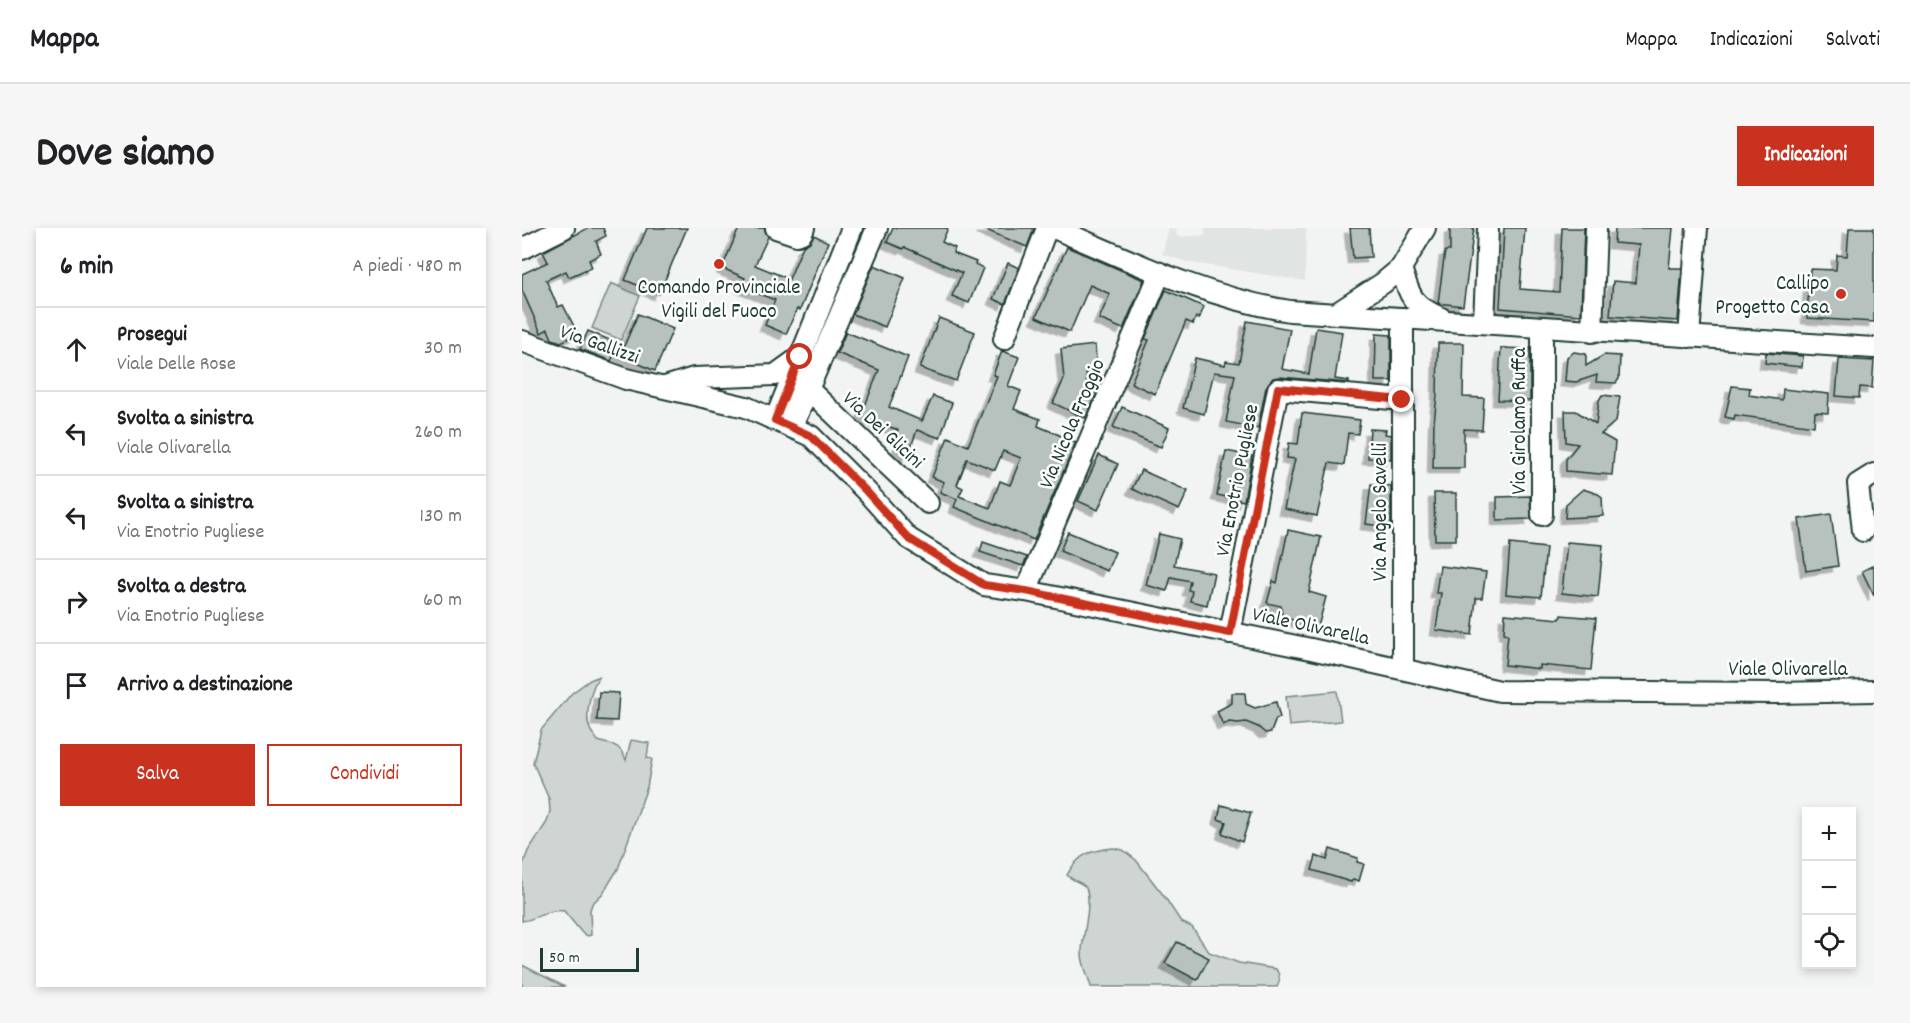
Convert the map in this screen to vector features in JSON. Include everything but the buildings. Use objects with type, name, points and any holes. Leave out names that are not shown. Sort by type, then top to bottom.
[{"type":"street","points":[[776,228],[796,235],[802,233],[804,228]]},
{"type":"street","points":[[783,424],[800,357],[852,228]]},
{"type":"street","points":[[783,424],[808,389],[877,228]]},
{"type":"street","points":[[1004,339],[1047,228]]},
{"type":"street","points":[[1054,228],[1215,294],[1258,306],[1290,311],[1592,332],[1874,348]]},
{"type":"street","points":[[1337,313],[1383,284],[1401,268],[1425,228]]},
{"type":"street","points":[[1484,323],[1488,228]]},
{"type":"street","points":[[1592,332],[1596,228]]},
{"type":"street","points":[[1689,337],[1697,228]]},
{"type":"street","points":[[522,249],[554,230]]},
{"type":"street","points":[[1401,268],[1410,295],[1422,309],[1449,321]]},
{"type":"street","name":"Via Nicola Froggio","points":[[1026,591],[1160,273]]},
{"type":"street","points":[[1377,316],[1383,284]]},
{"type":"street","points":[[1377,316],[1410,295]]},
{"type":"street","name":"Via Angelo Savelli","points":[[1403,318],[1403,669]]},
{"type":"street","name":"Via Girolamo Ruffa","points":[[1542,327],[1542,515]]},
{"type":"street","name":"Via Gallizzi","points":[[522,341],[626,379],[663,387]]},
{"type":"street","points":[[663,387],[694,378],[775,375],[800,357]]},
{"type":"street","name":"Viale Olivarella","points":[[663,387],[746,407],[811,436],[866,491],[908,538],[984,585],[1026,591],[1311,648],[1500,691],[1776,693],[1874,691]]},
{"type":"street","name":"Via Enotrio Pugliese","points":[[1230,633],[1278,388],[1402,400]]},
{"type":"street","name":"Via Dei Glicini","points":[[808,389],[928,503]]},
{"type":"street","points":[[1863,531],[1858,484],[1874,474]]},
{"type":"shaded area","points":[[1176,228],[1177,237],[1205,235],[1205,228],[1306,228],[1305,281],[1187,262],[1162,254],[1169,229]]},
{"type":"shaded area","points":[[611,283],[640,296],[621,340],[592,328]]},
{"type":"shaded area","points":[[600,676],[589,701],[588,723],[591,732],[598,741],[618,748],[626,760],[631,740],[649,743],[647,758],[652,759],[647,787],[618,869],[603,893],[592,904],[590,910],[591,935],[588,936],[582,933],[564,911],[548,912],[522,921],[522,867],[528,851],[547,822],[550,811],[549,799],[533,763],[541,730],[572,693]]},
{"type":"shaded area","points":[[1337,691],[1341,721],[1289,726],[1286,696]]},
{"type":"shaded area","points":[[1113,848],[1123,850],[1136,860],[1181,922],[1192,927],[1209,952],[1239,963],[1276,969],[1280,978],[1277,987],[1091,987],[1082,955],[1088,894],[1085,886],[1067,875],[1076,862],[1086,854]]},
{"type":"shaded area","points":[[522,965],[565,987],[522,987]]},
{"type":"place","name":"Comando Provinciale Vigili del Fuoco","points":[[719,264]]},
{"type":"place","name":"Callipo Progetto Casa","points":[[1841,294]]},
{"type":"route","points":[[800,357],[775,420],[811,436],[866,491],[908,538],[984,585],[1026,591],[1230,633],[1278,388],[1402,400]]}]
